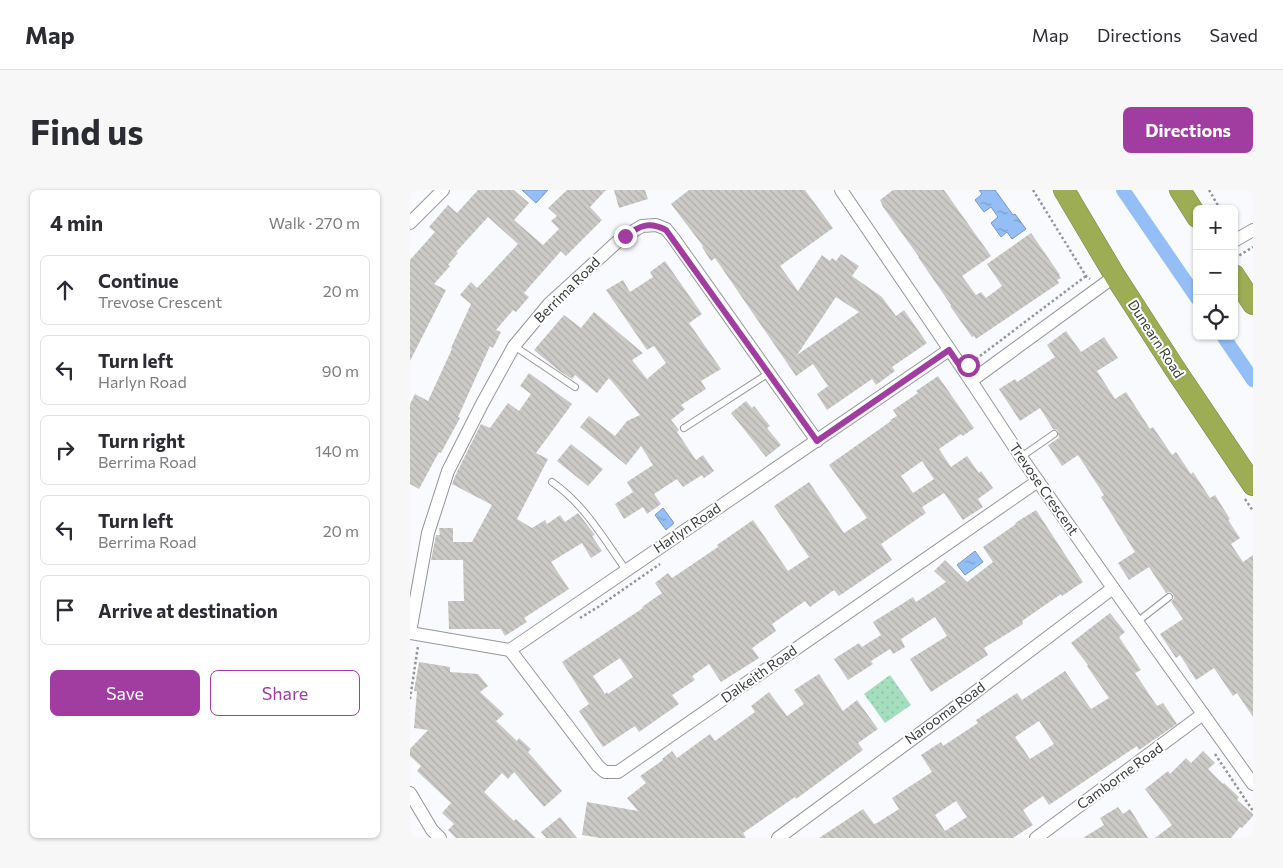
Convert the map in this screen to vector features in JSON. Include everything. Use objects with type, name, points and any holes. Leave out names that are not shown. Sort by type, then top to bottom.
[{"type":"highway","name":"Dunearn Road","points":[[1064,190],[1114,276],[1253,485]]},
{"type":"highway","points":[[1180,190],[1193,210]]},
{"type":"highway","points":[[1238,281],[1253,304]]},
{"type":"street","points":[[410,223],[443,190]]},
{"type":"street","name":"Trevose Crescent","points":[[841,190],[1021,457],[1112,588],[1253,784]]},
{"type":"street","name":"Berrima Road","points":[[413,634],[428,533],[448,471],[514,346],[549,304],[616,243],[642,226],[656,224],[666,230],[674,239],[817,441]]},
{"type":"street","points":[[1238,239],[1253,230]]},
{"type":"street","points":[[971,381],[1114,276]]},
{"type":"street","name":"Harlyn Road","points":[[510,650],[949,350]]},
{"type":"street","name":"Dalkeith Road","points":[[510,650],[598,766],[605,772],[618,772],[1038,481]]},
{"type":"street","name":"Narooma Road","points":[[778,838],[945,715],[1112,588]]},
{"type":"street","points":[[413,634],[510,650]]},
{"type":"street","name":"Camborne Road","points":[[1036,838],[1204,714]]},
{"type":"street","points":[[410,793],[432,830],[440,838]]},
{"type":"lane","points":[[514,346],[575,387]]},
{"type":"lane","points":[[684,428],[769,373]]},
{"type":"lane","points":[[1021,457],[1054,434]]},
{"type":"lane","points":[[552,482],[573,499],[586,514],[626,570]]},
{"type":"lane","points":[[1137,622],[1169,597]]},
{"type":"path","points":[[1209,190],[1218,205]]},
{"type":"path","points":[[1238,256],[1253,247]]},
{"type":"path","points":[[962,369],[1086,276]]},
{"type":"path","points":[[572,623],[662,562]]},
{"type":"path","points":[[410,699],[413,634]]},
{"type":"path","points":[[1215,754],[1253,811]]},
{"type":"green space","points":[[890,675],[911,705],[885,723],[864,694]]},
{"type":"water","points":[[522,190],[548,190],[536,203]]},
{"type":"water","points":[[979,190],[995,190],[1026,229],[1012,239],[1007,232],[1001,237],[991,223],[998,217],[991,207],[984,212],[975,200],[982,194]]},
{"type":"water","points":[[663,508],[674,523],[666,530],[655,515]]},
{"type":"water","points":[[975,551],[983,562],[965,575],[957,565]]},
{"type":"building","points":[[478,190],[514,190],[529,203],[514,220],[543,245],[559,229],[551,221],[557,216],[548,208],[567,190],[606,190],[590,207],[602,220],[566,256],[561,251],[524,293],[529,297],[516,312],[513,310],[496,330],[501,332],[493,348],[490,346],[458,417],[460,418],[419,489],[410,484],[410,404],[415,394],[428,401],[452,349],[471,304],[460,295],[471,282],[477,288],[518,244],[488,217],[456,252],[458,253],[448,265],[450,266],[434,284],[446,290],[410,361],[410,260],[435,232],[429,227],[448,205],[457,213]]},
{"type":"building","points":[[614,190],[645,190],[648,199],[619,208]]},
{"type":"building","points":[[689,190],[805,190],[833,228],[780,266],[798,291],[822,255],[830,261],[832,258],[836,261],[841,254],[859,266],[852,276],[882,297],[896,316],[904,310],[927,343],[892,367],[895,371],[876,385],[872,379],[827,410],[817,394],[828,386],[813,364],[796,376],[715,258],[711,261],[703,246],[671,204]],"holes":[[[836,297],[859,312],[797,355]]]},
{"type":"building","points":[[893,190],[944,190],[991,256],[962,276],[976,295],[981,292],[986,298],[1002,286],[987,264],[1031,233],[1060,275],[1061,278],[1057,280],[1059,283],[976,339],[974,336],[972,337],[883,207],[880,200]]},
{"type":"building","points":[[665,261],[702,314],[689,323],[721,369],[701,381],[706,389],[681,405],[685,409],[671,420],[696,460],[703,455],[714,471],[704,478],[702,475],[683,487],[677,479],[654,494],[661,504],[647,514],[643,507],[624,519],[615,504],[633,492],[627,482],[653,465],[641,446],[626,465],[580,427],[589,416],[615,436],[627,421],[640,415],[609,378],[597,393],[575,375],[572,379],[558,370],[534,350],[564,315],[581,328],[594,312],[643,353],[632,360],[647,379],[666,363],[654,346],[647,350],[606,290],[623,280],[630,292],[653,277],[650,272]]},
{"type":"building","points":[[1066,331],[1081,352],[1104,337],[1118,358],[1097,371],[1115,399],[1126,392],[1150,429],[1153,427],[1172,455],[1176,452],[1191,474],[1193,472],[1210,498],[1215,495],[1240,538],[1231,544],[1243,562],[1253,555],[1253,717],[1237,693],[1233,696],[1214,668],[1196,680],[1180,655],[1176,658],[1160,634],[1183,619],[1171,602],[1174,598],[1173,594],[1170,592],[1166,593],[1149,567],[1129,580],[1118,563],[1135,552],[1101,497],[1104,495],[1078,455],[1062,466],[1048,445],[1059,438],[1058,432],[1053,429],[1040,408],[1020,421],[999,389],[1015,379],[1017,382],[1055,357],[1047,345]]},
{"type":"building","points":[[529,373],[572,404],[536,453],[548,459],[517,519],[532,528],[545,520],[547,524],[560,515],[565,522],[578,513],[595,535],[592,536],[602,551],[591,558],[582,543],[551,562],[569,589],[524,618],[527,622],[505,636],[501,629],[449,629],[448,601],[464,601],[463,560],[431,560],[436,535],[440,535],[439,528],[453,528],[453,542],[472,542],[492,505],[452,484],[481,424],[490,428],[508,403],[519,411],[531,394],[520,386]]},
{"type":"building","points":[[938,376],[974,428],[963,436],[961,434],[939,449],[951,467],[967,456],[979,473],[981,471],[993,488],[978,499],[983,507],[963,520],[944,493],[922,507],[926,513],[881,544],[892,560],[839,596],[834,590],[810,607],[805,601],[772,624],[776,631],[752,648],[759,658],[721,682],[709,664],[692,676],[695,680],[672,695],[679,704],[639,732],[635,726],[603,747],[579,711],[589,704],[562,662],[643,608],[662,593],[655,583],[668,573],[672,578],[718,547],[717,545],[753,520],[788,571],[809,557],[774,506],[809,482],[844,533],[867,518],[829,465],[897,416],[893,410],[918,393],[916,391]],"holes":[[[922,461],[934,479],[913,493],[901,476]],[[620,658],[633,677],[608,694],[607,692],[605,694],[593,676]]]},
{"type":"building","points":[[746,401],[752,408],[754,406],[770,426],[767,428],[781,445],[766,457],[731,413]]},
{"type":"building","points":[[571,444],[603,469],[588,486],[557,461]]},
{"type":"building","points":[[1036,510],[1083,582],[1062,596],[1061,594],[1022,621],[1023,624],[984,648],[988,655],[931,692],[910,659],[947,636],[935,617],[901,639],[905,647],[893,654],[890,649],[871,661],[873,664],[848,680],[834,659],[859,643],[862,647],[881,635],[873,622],[913,597],[916,602],[946,582],[934,571],[945,560],[967,582],[993,562],[983,547]]},
{"type":"building","points":[[1110,613],[1125,632],[1119,637],[1141,670],[1135,673],[1157,706],[1163,703],[1177,724],[1139,750],[1137,746],[1049,805],[1043,796],[1023,810],[1033,825],[1013,838],[819,838],[863,809],[874,824],[899,809],[892,798],[932,772],[921,755],[941,742],[943,746],[978,723],[976,720],[1017,693],[1022,700],[1065,671],[1091,709],[1109,698],[1071,643]],"holes":[[[1039,721],[1054,744],[1030,759],[1015,737]],[[956,801],[967,817],[945,831],[935,815]]]},
{"type":"building","points":[[419,662],[450,667],[450,672],[478,674],[488,686],[480,692],[504,714],[496,721],[517,741],[519,738],[531,749],[528,752],[562,791],[544,807],[514,772],[508,779],[502,773],[484,792],[514,821],[516,819],[536,838],[456,838],[448,830],[454,824],[442,813],[451,803],[417,771],[421,766],[410,756],[410,749],[428,730],[414,728],[417,691],[414,691]]},
{"type":"building","points":[[819,674],[843,711],[857,700],[878,729],[858,743],[863,750],[796,799],[795,797],[743,833],[746,838],[600,838],[582,835],[587,802],[638,811],[627,798],[646,783],[640,776],[663,760],[672,751],[677,758],[710,734],[715,741],[755,712],[751,706],[769,692],[787,716],[804,704],[794,690]]},
{"type":"building","points":[[1203,751],[1215,763],[1208,769],[1239,797],[1237,800],[1253,816],[1231,838],[1155,838],[1172,825],[1145,789],[1168,771],[1170,774],[1186,758],[1191,763]]},
{"type":"building","points":[[1118,807],[1123,814],[1130,809],[1148,838],[1083,838],[1104,825],[1100,818]]},
{"type":"building","points":[[560,817],[577,838],[546,838],[541,832]]},
{"type":"waterway","points":[[1123,190],[1195,295]]},
{"type":"waterway","points":[[1226,340],[1253,380]]},
{"type":"route","points":[[625,236],[642,226],[656,224],[666,230],[817,441],[949,350],[962,369],[968,365]]}]
